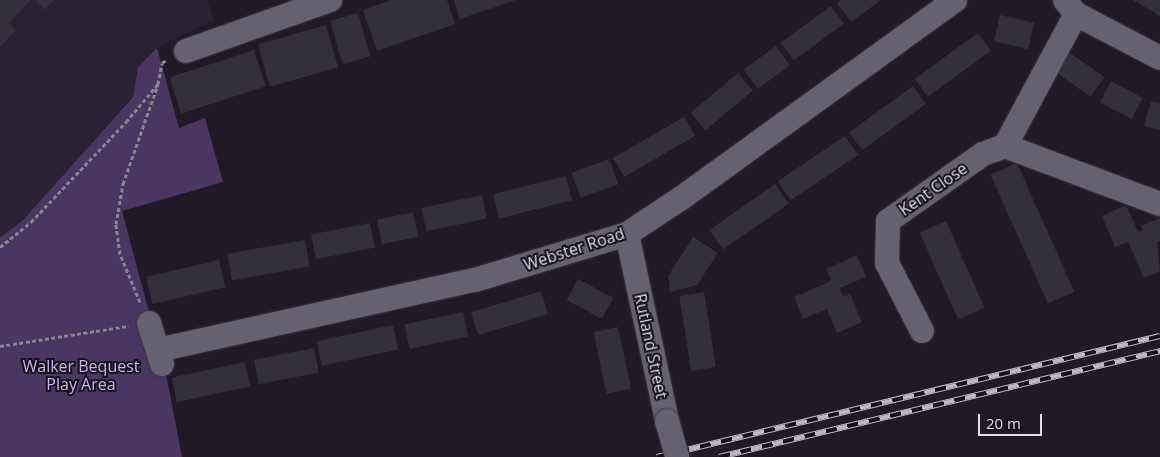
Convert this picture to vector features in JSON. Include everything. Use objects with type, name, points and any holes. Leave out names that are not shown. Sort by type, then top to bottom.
[{"type":"street","points":[[186,51],[330,0]]},
{"type":"street","name":"Webster Road","points":[[149,323],[160,357],[475,280],[627,234],[683,197],[955,0]]},
{"type":"street","points":[[1160,58],[1071,7],[1004,146],[1160,204]]},
{"type":"street","name":"Kent Close","points":[[922,331],[887,263],[888,221],[983,154],[1004,146]]},
{"type":"street","name":"Rutland Street","points":[[627,234],[667,420],[677,457]]},
{"type":"path","points":[[0,346],[149,323],[120,254],[116,224],[123,184],[158,84],[162,63],[186,51]]},
{"type":"path","points":[[0,247],[31,222],[72,180],[158,84]]},
{"type":"shaded area","points":[[0,0],[207,0],[214,20],[157,48],[138,67],[133,96],[23,220],[0,238]]},
{"type":"green space","name":"Walker Bequest Play Area","points":[[157,48],[179,128],[205,118],[223,182],[122,211],[167,379],[182,457],[0,457],[0,238],[23,220],[133,97],[138,67]]},
{"type":"building","points":[[0,0],[31,0],[9,23],[16,30],[0,47]]},
{"type":"building","points":[[35,0],[54,0],[45,10]]},
{"type":"building","points":[[391,0],[447,0],[455,24],[377,51],[363,10]]},
{"type":"building","points":[[454,0],[516,0],[460,19]]},
{"type":"building","points":[[841,0],[881,0],[851,22],[837,3]]},
{"type":"building","points":[[1133,0],[1160,0],[1160,16]]},
{"type":"building","points":[[831,6],[844,24],[794,60],[781,42]]},
{"type":"building","points":[[358,13],[370,56],[343,64],[330,21]]},
{"type":"building","points":[[1000,15],[1034,23],[1028,49],[994,41]]},
{"type":"building","points":[[326,25],[338,67],[270,87],[258,45]]},
{"type":"building","points":[[978,33],[991,51],[928,97],[915,79]]},
{"type":"building","points":[[776,46],[790,65],[758,89],[744,70]]},
{"type":"building","points":[[254,50],[266,86],[181,114],[169,78]]},
{"type":"building","points":[[1070,53],[1104,77],[1091,97],[1056,73]]},
{"type":"building","points":[[738,73],[753,91],[705,130],[691,113]]},
{"type":"building","points":[[1111,81],[1143,98],[1132,119],[1100,102]]},
{"type":"building","points":[[913,86],[926,104],[862,150],[849,132]]},
{"type":"building","points":[[1151,101],[1160,103],[1160,130],[1144,126]]},
{"type":"building","points":[[684,117],[695,136],[624,177],[613,158]]},
{"type":"building","points":[[845,136],[858,155],[791,200],[778,181]]},
{"type":"building","points":[[609,159],[618,184],[581,198],[571,173]]},
{"type":"building","points":[[1017,163],[1074,292],[1048,304],[991,175]]},
{"type":"building","points":[[566,176],[572,200],[499,218],[493,194]]},
{"type":"building","points":[[775,184],[789,204],[723,250],[709,230]]},
{"type":"building","points":[[482,195],[487,218],[426,231],[421,208]]},
{"type":"building","points":[[1126,205],[1138,232],[1143,230],[1141,226],[1160,218],[1160,241],[1157,242],[1160,271],[1144,278],[1128,242],[1115,247],[1102,216]]},
{"type":"building","points":[[413,212],[418,236],[382,244],[377,220]]},
{"type":"building","points":[[946,221],[985,308],[958,320],[920,233]]},
{"type":"building","points":[[370,223],[375,248],[316,259],[311,234]]},
{"type":"building","points":[[693,237],[718,253],[697,285],[670,292],[668,276]]},
{"type":"building","points":[[305,240],[310,267],[232,280],[227,254]]},
{"type":"building","points":[[857,255],[866,277],[839,288],[843,297],[850,294],[862,322],[837,333],[827,309],[803,319],[794,297],[831,281],[826,269]]},
{"type":"building","points":[[219,260],[225,287],[152,304],[146,277]]},
{"type":"building","points":[[578,279],[613,298],[602,319],[567,300]]},
{"type":"building","points":[[541,291],[548,314],[478,335],[471,312]]},
{"type":"building","points":[[704,292],[716,367],[691,371],[679,296]]},
{"type":"building","points":[[463,312],[468,336],[410,349],[404,324]]},
{"type":"building","points":[[393,325],[398,349],[322,366],[317,341]]},
{"type":"building","points":[[618,327],[631,389],[607,394],[594,332]]},
{"type":"building","points":[[314,348],[319,373],[259,384],[254,360]]},
{"type":"building","points":[[245,362],[250,386],[177,402],[172,378]]},
{"type":"railway","points":[[657,457],[1160,336]]},
{"type":"railway","points":[[719,457],[1160,351]]}]
